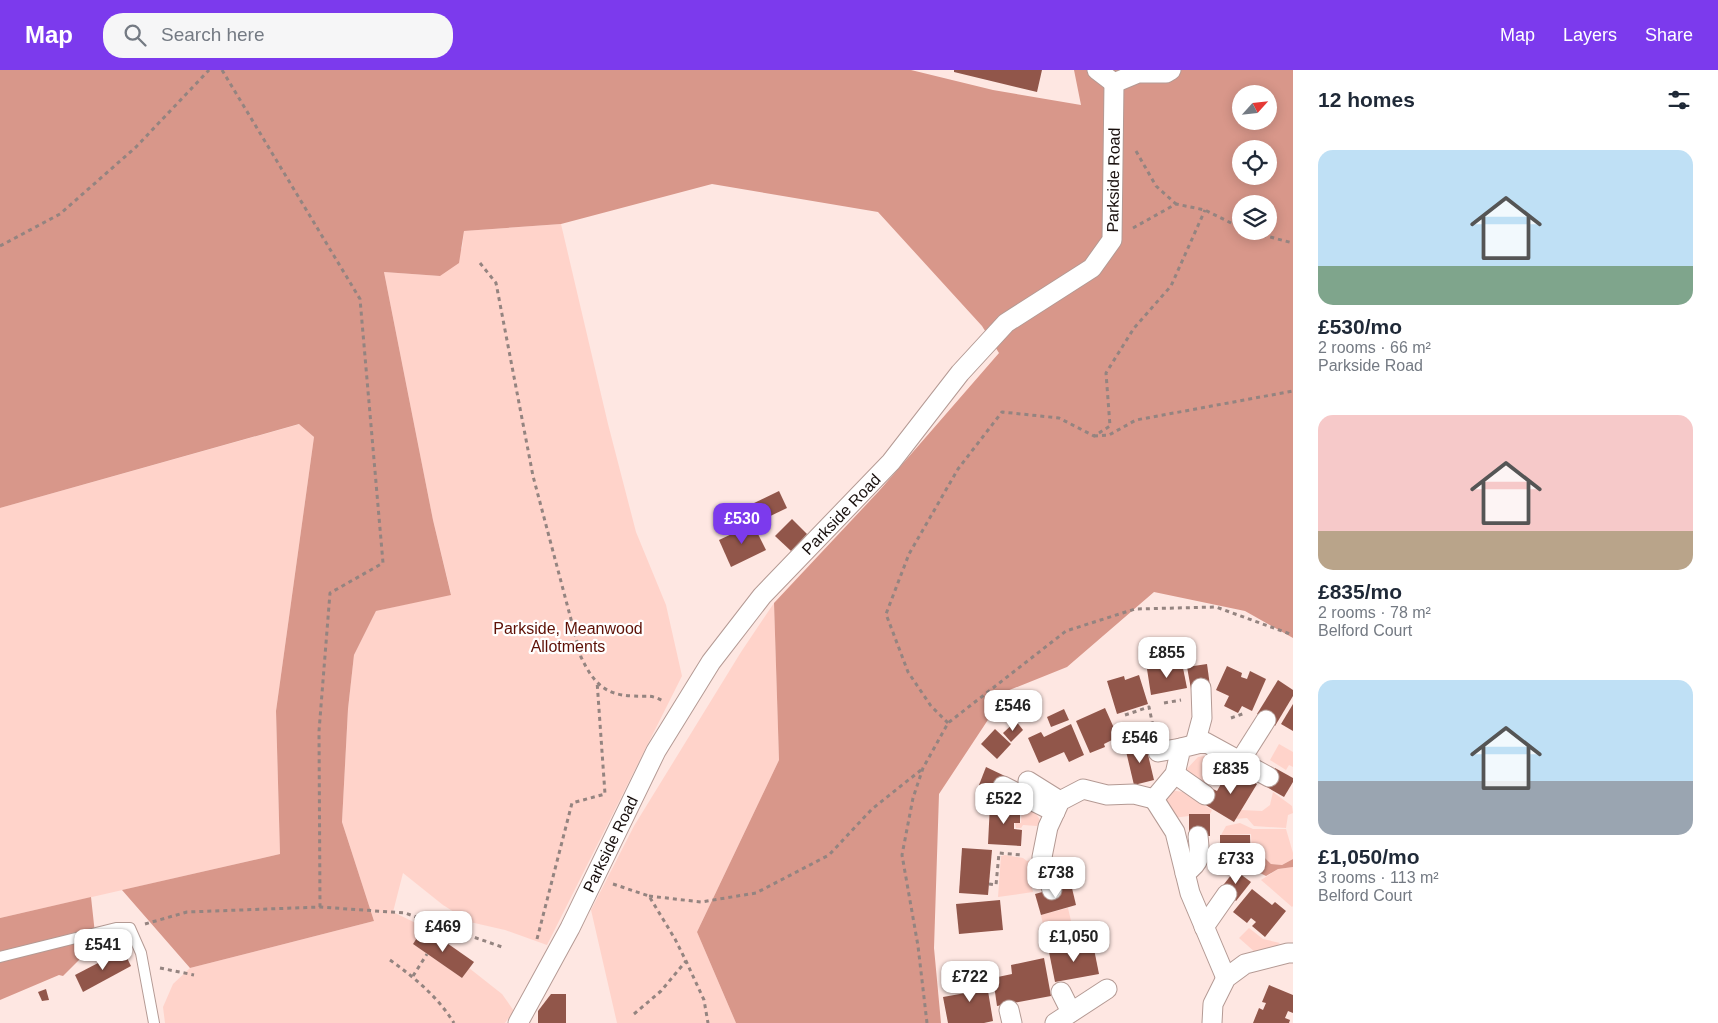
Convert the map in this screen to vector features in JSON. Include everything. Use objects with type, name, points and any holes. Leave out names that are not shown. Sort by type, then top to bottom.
[{"type":"street","points":[[1097,70],[1114,83],[1138,74],[1166,73],[1171,70]]},
{"type":"street","name":"Parkside Road","points":[[518,1023],[570,928],[656,751],[710,662],[762,596],[891,462],[960,373],[1006,323],[1092,268],[1112,240],[1114,83]]},
{"type":"street","points":[[1154,799],[1175,774],[1202,718],[1201,688]]},
{"type":"street","points":[[1240,761],[1266,720]]},
{"type":"street","points":[[1158,752],[1204,742],[1270,777]]},
{"type":"street","points":[[1175,774],[1205,795]]},
{"type":"street","points":[[1028,781],[1058,806]]},
{"type":"street","points":[[1003,786],[1058,806]]},
{"type":"street","points":[[1052,890],[1042,857],[1048,827],[1058,806],[1083,789],[1107,794],[1134,794],[1154,799],[1175,832],[1190,893],[1226,978]]},
{"type":"street","points":[[1185,873],[1195,866],[1200,856],[1198,836]]},
{"type":"street","points":[[1204,927],[1227,894]]},
{"type":"street","points":[[1212,1023],[1212,1004],[1226,978],[1245,964],[1293,953]]},
{"type":"street","points":[[1054,1023],[1108,989]]},
{"type":"street","points":[[1061,992],[1071,1012]]},
{"type":"lane","points":[[0,957],[116,928],[130,928],[142,953],[154,1023]]},
{"type":"path","points":[[0,246],[60,214],[136,147],[209,70]]},
{"type":"path","points":[[222,70],[360,299],[383,563],[330,593],[320,731],[320,907]]},
{"type":"path","points":[[1135,144],[1136,153],[1156,186],[1176,204],[1205,210],[1232,224]]},
{"type":"path","points":[[1112,240],[1176,204]]},
{"type":"path","points":[[1094,436],[1110,426],[1106,373],[1134,328],[1172,286],[1205,210]]},
{"type":"path","points":[[1277,239],[1293,243]]},
{"type":"path","points":[[480,263],[496,283],[533,476],[581,657],[589,674],[608,692],[632,696],[652,696],[681,710]]},
{"type":"path","points":[[948,723],[931,706],[908,672],[886,614],[909,554],[958,469],[1002,412],[1059,418],[1094,436],[1109,435],[1136,420],[1293,391]]},
{"type":"path","points":[[927,1023],[918,946],[902,855],[913,798],[923,768],[948,723],[1066,631],[1135,609],[1216,607],[1293,635]]},
{"type":"path","points":[[537,939],[572,804],[605,794],[597,682]]},
{"type":"path","points":[[1124,715],[1148,707],[1153,727]]},
{"type":"path","points":[[594,878],[648,896],[701,902],[756,894],[828,855],[872,809],[923,768]]},
{"type":"path","points":[[989,884],[996,885],[999,853],[1022,855]]},
{"type":"path","points":[[648,896],[676,939],[704,1000],[708,1023]]},
{"type":"path","points":[[130,928],[187,912],[320,907],[405,912],[502,947]]},
{"type":"path","points":[[412,976],[428,954]]},
{"type":"path","points":[[390,960],[412,976],[444,1007],[454,1023]]},
{"type":"path","points":[[634,1014],[661,991],[686,961]]},
{"type":"path","points":[[143,962],[150,966],[194,975]]},
{"type":"path","points":[[943,981],[968,976]]},
{"type":"green space","name":"Parkside, Meanwood Allotments","points":[[561,224],[608,424],[636,532],[666,605],[682,676],[547,945],[505,930],[470,922],[443,905],[403,873],[393,912],[424,927],[413,944],[462,978],[469,968],[502,994],[514,1011],[505,1023],[165,1023],[163,1007],[173,984],[190,968],[374,921],[342,822],[348,709],[354,655],[376,611],[451,594],[433,520],[384,272],[440,276],[462,248],[464,231]]},
{"type":"green space","points":[[300,424],[314,437],[276,711],[280,854],[0,918],[0,508]]},
{"type":"green space","points":[[774,603],[779,760],[697,932],[736,1023],[617,1023],[591,910],[634,826],[741,652]]},
{"type":"green space","points":[[1279,744],[1293,752],[1293,767],[1289,765],[1286,770],[1270,760]]},
{"type":"green space","points":[[1211,755],[1227,763],[1230,768],[1224,773],[1220,782],[1212,778],[1209,785],[1185,771],[1198,757]]},
{"type":"green space","points":[[1170,790],[1183,792],[1212,810],[1210,814],[1189,814],[1189,816],[1173,818],[1164,804]]},
{"type":"green space","points":[[1273,792],[1292,806],[1293,813],[1288,815],[1286,828],[1254,826],[1247,818],[1235,819],[1241,810],[1262,811],[1270,805]]},
{"type":"green space","points":[[1022,805],[1035,812],[1042,825],[1023,825],[1021,828],[1016,828],[1015,823],[1021,823]]},
{"type":"green space","points":[[1240,823],[1253,829],[1286,829],[1293,859],[1282,865],[1271,864],[1265,858],[1252,856],[1251,834],[1221,835],[1226,826]]},
{"type":"green space","points":[[1001,856],[1023,858],[1027,861],[1030,860],[1029,874],[1033,892],[998,897]]},
{"type":"green space","points":[[1293,867],[1292,907],[1261,880],[1278,869]]},
{"type":"green space","points":[[1068,908],[1077,947],[1049,952],[1041,915]]},
{"type":"green space","points":[[1249,928],[1263,939],[1280,943],[1275,947],[1256,953],[1239,938]]},
{"type":"shaded area","points":[[0,70],[911,70],[993,90],[1081,105],[1074,70],[1293,70],[1293,638],[1245,611],[1154,592],[1067,667],[1007,691],[939,794],[934,948],[941,1023],[736,1023],[697,932],[779,760],[774,603],[879,491],[999,353],[982,326],[878,212],[712,184],[561,224],[464,231],[459,263],[440,276],[384,272],[433,520],[451,595],[376,611],[354,655],[348,709],[342,822],[374,921],[190,968],[122,890],[280,854],[276,711],[314,437],[299,424],[0,508]]},
{"type":"shaded area","points":[[1252,856],[1265,858],[1271,864],[1282,865],[1293,859],[1293,867],[1278,869],[1266,876],[1254,870]]},
{"type":"shaded area","points":[[91,897],[96,943],[63,976],[59,975],[0,1000],[0,918]]},
{"type":"building","points":[[954,70],[1042,70],[1037,92],[954,72]]},
{"type":"building","points":[[779,491],[787,508],[760,521],[752,504]]},
{"type":"building","points":[[792,519],[807,534],[791,551],[775,536]]},
{"type":"building","points":[[753,524],[766,550],[731,567],[719,540]]},
{"type":"building","points":[[1182,663],[1187,688],[1151,695],[1147,669]]},
{"type":"building","points":[[1207,664],[1210,686],[1191,689],[1187,667]]},
{"type":"building","points":[[1227,666],[1242,673],[1241,677],[1247,679],[1250,671],[1266,679],[1252,711],[1242,706],[1238,713],[1224,706],[1229,696],[1216,690]]},
{"type":"building","points":[[1139,675],[1148,704],[1117,714],[1107,681],[1124,676],[1125,680]]},
{"type":"building","points":[[1278,680],[1293,690],[1293,696],[1275,726],[1257,714]]},
{"type":"building","points":[[1293,704],[1293,731],[1281,724]]},
{"type":"building","points":[[1105,708],[1118,737],[1104,744],[1105,747],[1090,753],[1076,721]]},
{"type":"building","points":[[1064,709],[1069,720],[1051,727],[1047,717]]},
{"type":"building","points":[[1016,721],[1023,730],[1011,742],[1003,733]]},
{"type":"building","points":[[1071,724],[1084,755],[1069,762],[1064,752],[1039,763],[1028,738],[1041,732],[1044,737]]},
{"type":"building","points":[[995,729],[1011,744],[997,759],[981,744]]},
{"type":"building","points":[[1145,742],[1154,780],[1134,785],[1125,747]]},
{"type":"building","points":[[986,767],[1007,777],[1000,794],[979,785]]},
{"type":"building","points":[[1230,768],[1257,784],[1234,822],[1204,804],[1213,789],[1217,791]]},
{"type":"building","points":[[1275,768],[1293,778],[1293,782],[1284,797],[1265,786]]},
{"type":"building","points":[[990,804],[1020,806],[1020,823],[1014,823],[1014,829],[1022,830],[1021,846],[988,844]]},
{"type":"building","points":[[1189,814],[1210,814],[1210,836],[1189,836]]},
{"type":"building","points":[[1220,835],[1250,835],[1251,866],[1215,866],[1215,852],[1220,852]]},
{"type":"building","points":[[962,848],[992,850],[988,895],[959,893]]},
{"type":"building","points":[[1235,870],[1251,882],[1236,901],[1221,888]]},
{"type":"building","points":[[1071,884],[1076,905],[1041,915],[1035,894]]},
{"type":"building","points":[[1252,889],[1272,905],[1275,902],[1286,911],[1265,937],[1252,926],[1256,922],[1251,918],[1247,923],[1233,912]]},
{"type":"building","points":[[1000,900],[1003,930],[959,934],[956,904]]},
{"type":"building","points":[[424,927],[474,962],[462,978],[413,944]]},
{"type":"building","points":[[1093,944],[1099,974],[1055,982],[1049,952]]},
{"type":"building","points":[[123,950],[131,966],[83,992],[75,975]]},
{"type":"building","points":[[1044,958],[1051,996],[997,1006],[993,978],[1012,974],[1011,965]]},
{"type":"building","points":[[985,973],[993,1021],[984,1023],[948,1023],[943,997],[971,992],[968,976]]},
{"type":"building","points":[[1269,985],[1293,995],[1293,1013],[1288,1011],[1285,1018],[1290,1020],[1289,1023],[1253,1023],[1259,1008],[1263,1010],[1266,1003],[1262,1002]]},
{"type":"building","points":[[46,989],[49,1000],[42,1001],[38,992]]},
{"type":"building","points":[[551,994],[566,994],[566,1023],[538,1023],[538,1011]]}]
